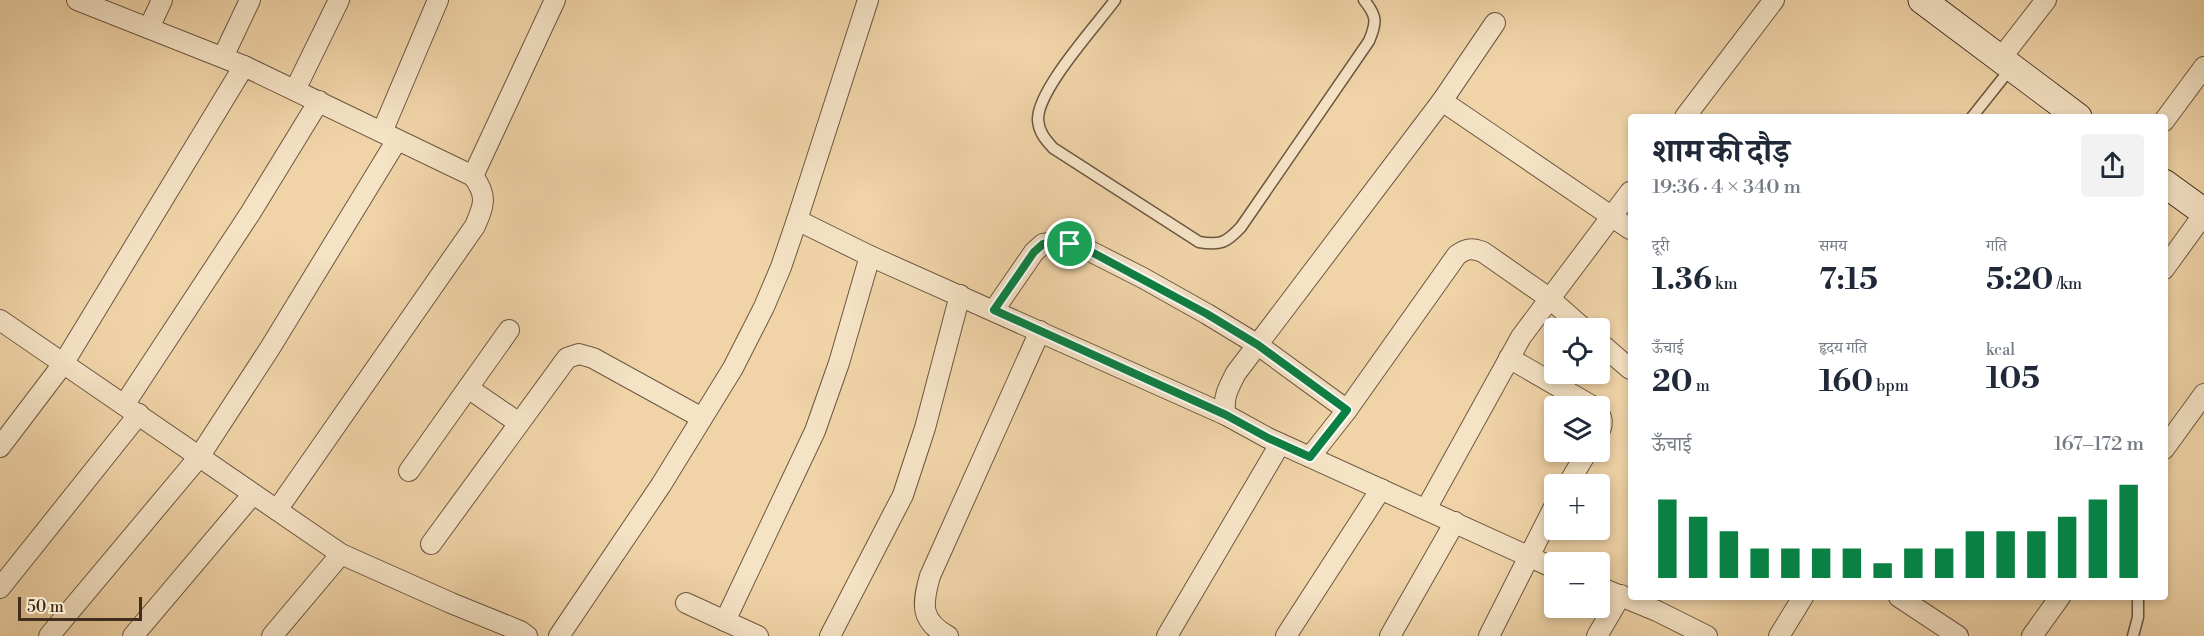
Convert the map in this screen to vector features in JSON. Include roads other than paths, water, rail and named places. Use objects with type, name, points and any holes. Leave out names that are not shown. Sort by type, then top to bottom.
[{"type":"street","points":[[77,0],[244,66],[473,176],[482,188],[483,207],[475,226],[277,510]]},
{"type":"street","points":[[149,28],[162,0]]},
{"type":"street","points":[[223,57],[250,0]]},
{"type":"street","points":[[295,90],[339,0]]},
{"type":"street","points":[[49,636],[199,457],[270,348],[389,136],[438,0]]},
{"type":"street","points":[[473,176],[555,0]]},
{"type":"street","points":[[560,636],[662,485],[733,368],[764,307],[797,220],[868,0]]},
{"type":"street","points":[[1686,114],[1774,0]]},
{"type":"street","points":[[1922,0],[2006,62],[2069,114]]},
{"type":"street","points":[[2006,62],[2046,0]]},
{"type":"street","points":[[1226,415],[1223,404],[1236,373],[1442,101],[1496,23]]},
{"type":"street","points":[[0,447],[63,364],[244,66]]},
{"type":"street","points":[[2168,116],[2204,67]]},
{"type":"street","points":[[0,588],[132,410],[319,101]]},
{"type":"street","points":[[1442,101],[1628,227]]},
{"type":"street","points":[[2168,186],[2204,213],[2168,262]]},
{"type":"street","points":[[1426,509],[1490,397],[1521,337],[1628,195]]},
{"type":"street","points":[[797,220],[870,256],[1226,415],[1280,444],[1544,564]]},
{"type":"street","points":[[994,310],[1034,252],[1043,244],[1057,242],[1070,244],[1086,249],[1143,278],[1207,314],[1258,345],[1347,410]]},
{"type":"street","points":[[1310,457],[1347,410],[1457,255],[1465,249],[1472,248],[1483,252],[1549,298],[1572,318]]},
{"type":"street","points":[[725,621],[815,430],[839,363],[870,256]]},
{"type":"street","points":[[830,636],[903,495],[925,428],[960,295]]},
{"type":"street","points":[[0,320],[341,554],[527,636]]},
{"type":"street","points":[[410,471],[508,330]]},
{"type":"street","points":[[948,636],[935,629],[926,616],[924,598],[930,576],[1040,331]]},
{"type":"street","points":[[1610,352],[1628,367]]},
{"type":"street","points":[[431,544],[567,358],[579,354],[593,358],[702,418]]},
{"type":"street","points":[[1509,358],[1575,396]]},
{"type":"street","points":[[468,388],[519,423]]},
{"type":"street","points":[[2168,444],[2204,394]]},
{"type":"street","points":[[1167,636],[1280,444]]},
{"type":"street","points":[[1286,636],[1381,489]]},
{"type":"street","points":[[133,636],[253,494]]},
{"type":"street","points":[[1390,636],[1455,522]]},
{"type":"street","points":[[1489,636],[1544,527]]},
{"type":"street","points":[[272,636],[341,554]]},
{"type":"street","points":[[1610,591],[1628,597]]},
{"type":"street","points":[[1597,636],[1621,595]]},
{"type":"street","points":[[1643,600],[1661,604],[1707,636]]},
{"type":"street","points":[[1779,636],[1801,600]]},
{"type":"street","points":[[1910,600],[1925,604],[1958,636]]},
{"type":"street","points":[[2032,636],[2058,600]]},
{"type":"street","points":[[686,603],[758,636]]},
{"type":"lane","points":[[1115,0],[1052,83],[1041,102],[1038,120],[1041,135],[1053,148],[1199,242],[1214,245],[1230,239],[1241,226],[1369,41],[1376,24],[1373,12],[1364,0]]},
{"type":"lane","points":[[1974,114],[2006,62]]},
{"type":"lane","points":[[2133,636],[2138,617],[2138,600]]}]
